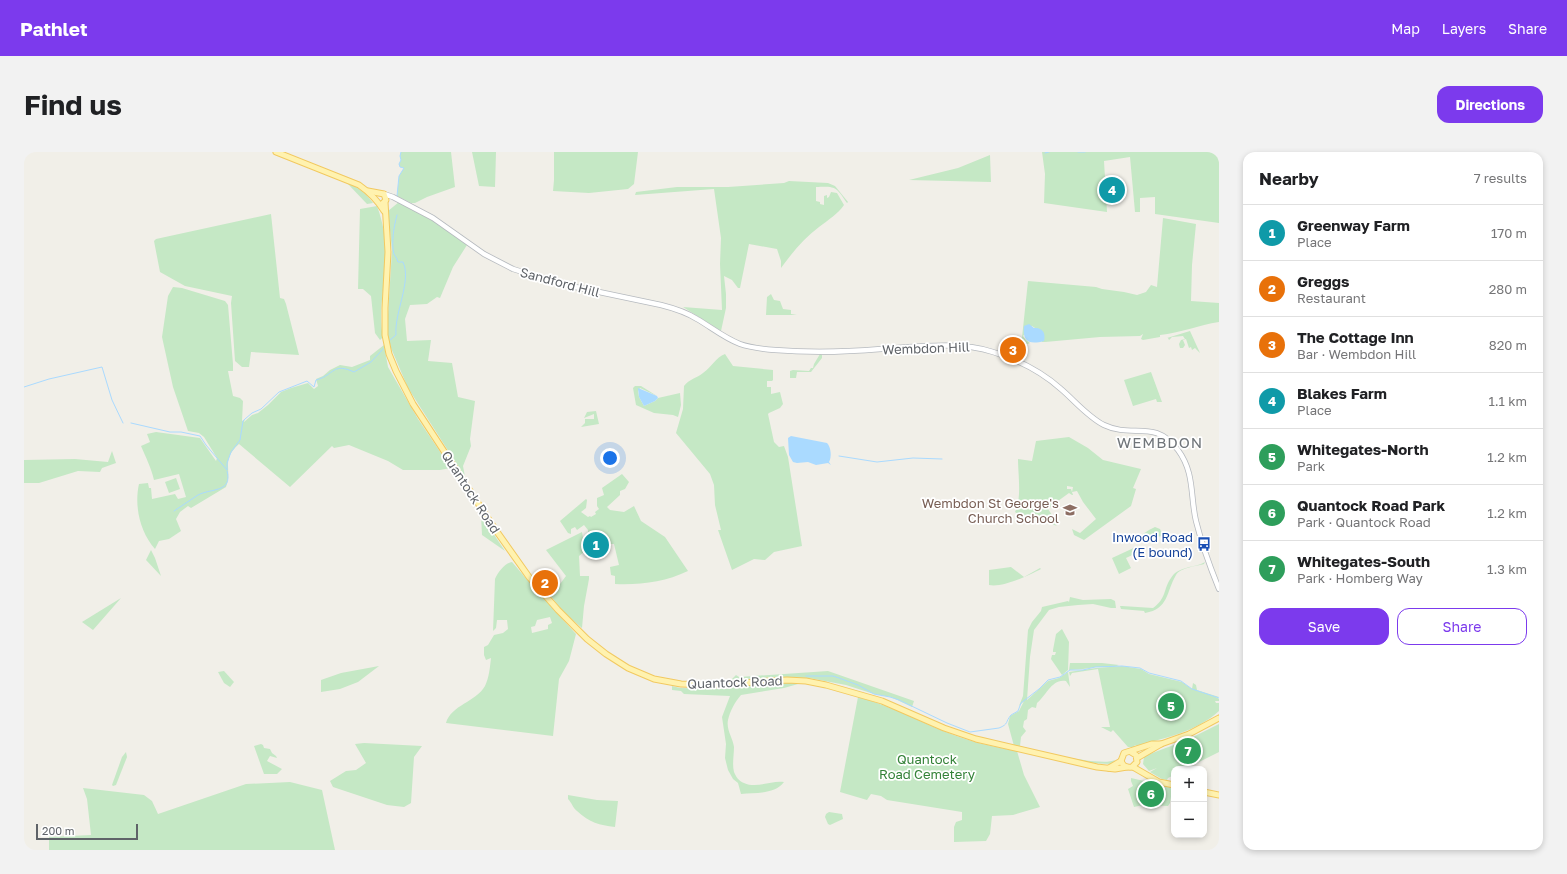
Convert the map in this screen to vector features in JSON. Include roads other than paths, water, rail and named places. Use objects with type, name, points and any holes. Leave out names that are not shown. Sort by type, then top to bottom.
[{"type":"main road","points":[[276,152],[348,180],[366,190],[381,202]]},
{"type":"main road","points":[[366,190],[386,197],[381,202]]},
{"type":"main road","points":[[381,194],[376,196],[381,202]]},
{"type":"main road","name":"Sandford Hill","points":[[381,194],[395,198],[443,224],[484,254],[513,269],[560,284],[675,309],[698,319],[734,342]]},
{"type":"main road","points":[[381,202],[395,198]]},
{"type":"main road","name":"Quantock Road","points":[[381,202],[384,212],[388,252],[385,331],[389,354],[398,376],[417,410],[519,565],[567,619],[603,651],[635,671],[654,679],[667,682],[709,685],[791,680],[826,685],[887,703],[944,728],[976,739],[1091,766],[1118,769],[1127,767]]},
{"type":"main road","name":"Wembdon Hill","points":[[734,342],[759,348],[801,352],[861,350],[913,346],[974,346],[1018,360],[1034,369],[1060,388],[1104,425],[1123,430],[1154,431],[1164,436],[1177,449],[1188,471],[1198,528],[1219,588]]},
{"type":"main road","points":[[1133,767],[1138,760],[1161,744],[1189,734],[1219,718]]},
{"type":"main road","points":[[1109,768],[1121,760],[1124,753],[1132,752],[1152,744],[1161,744]]},
{"type":"main road","points":[[1132,752],[1135,754],[1145,773]]},
{"type":"main road","points":[[1121,760],[1127,767],[1133,767],[1159,782],[1171,784]]},
{"type":"main road","points":[[1207,793],[1219,795]]},
{"type":"water","points":[[1029,324],[1034,328],[1042,330],[1045,336],[1044,341],[1035,343],[1026,339],[1024,336],[1024,326]]},
{"type":"water","points":[[638,388],[657,396],[658,398],[644,406],[639,397]]},
{"type":"water","points":[[791,436],[827,443],[830,449],[831,457],[829,462],[831,465],[828,463],[816,465],[808,462],[793,462],[789,455],[788,438]]},
{"type":"waterway","points":[[397,196],[399,176],[404,168],[400,167],[399,164],[401,160],[401,152]]},
{"type":"waterway","points":[[1045,153],[1049,152]]},
{"type":"waterway","points":[[1078,152],[1085,152]]},
{"type":"waterway","points":[[390,340],[396,335],[396,326],[405,278],[403,262],[398,262],[393,250],[393,234],[397,215]]},
{"type":"waterway","points":[[131,423],[170,432],[181,432],[200,436],[227,470],[227,463],[231,452],[240,440],[243,421],[252,413],[261,409],[279,392],[307,381],[314,387],[316,380],[337,369],[347,369],[354,372],[371,362],[383,349]]},
{"type":"waterway","points":[[24,387],[49,379],[102,367],[112,400],[123,423]]},
{"type":"waterway","points":[[839,456],[877,462],[913,458],[942,459]]},
{"type":"waterway","points":[[174,511],[198,495],[220,489],[224,486],[227,483],[227,471]]},
{"type":"waterway","points":[[806,676],[833,676],[839,678],[858,685],[874,694],[899,700],[947,723],[970,732],[1002,727],[1006,724],[1009,717],[1018,711],[1021,703],[1048,680],[1060,677],[1070,670],[1122,666],[1140,668],[1149,673],[1181,681],[1192,689],[1219,698]]},
{"type":"place","name":"Blakes Farm","points":[[1112,190]]},
{"type":"place","name":"The Cottage Inn","points":[[1013,350]]},
{"type":"place","name":"Wembdon St George's Church School","points":[[1070,510]]},
{"type":"place","name":"Inwood Road (E bound)","points":[[1204,544]]},
{"type":"place","name":"Greenway Farm","points":[[596,545]]},
{"type":"place","name":"Greggs","points":[[545,583]]},
{"type":"place","name":"Whitegates-North","points":[[1171,706]]},
{"type":"place","name":"Whitegates-South","points":[[1188,751]]},
{"type":"place","name":"Quantock Road Park","points":[[1151,794]]},
{"type":"district","name":"WEMBDON","points":[[1160,442]]},
{"type":"park label","name":"Quantock Road Cemetery","points":[[927,766]]}]
